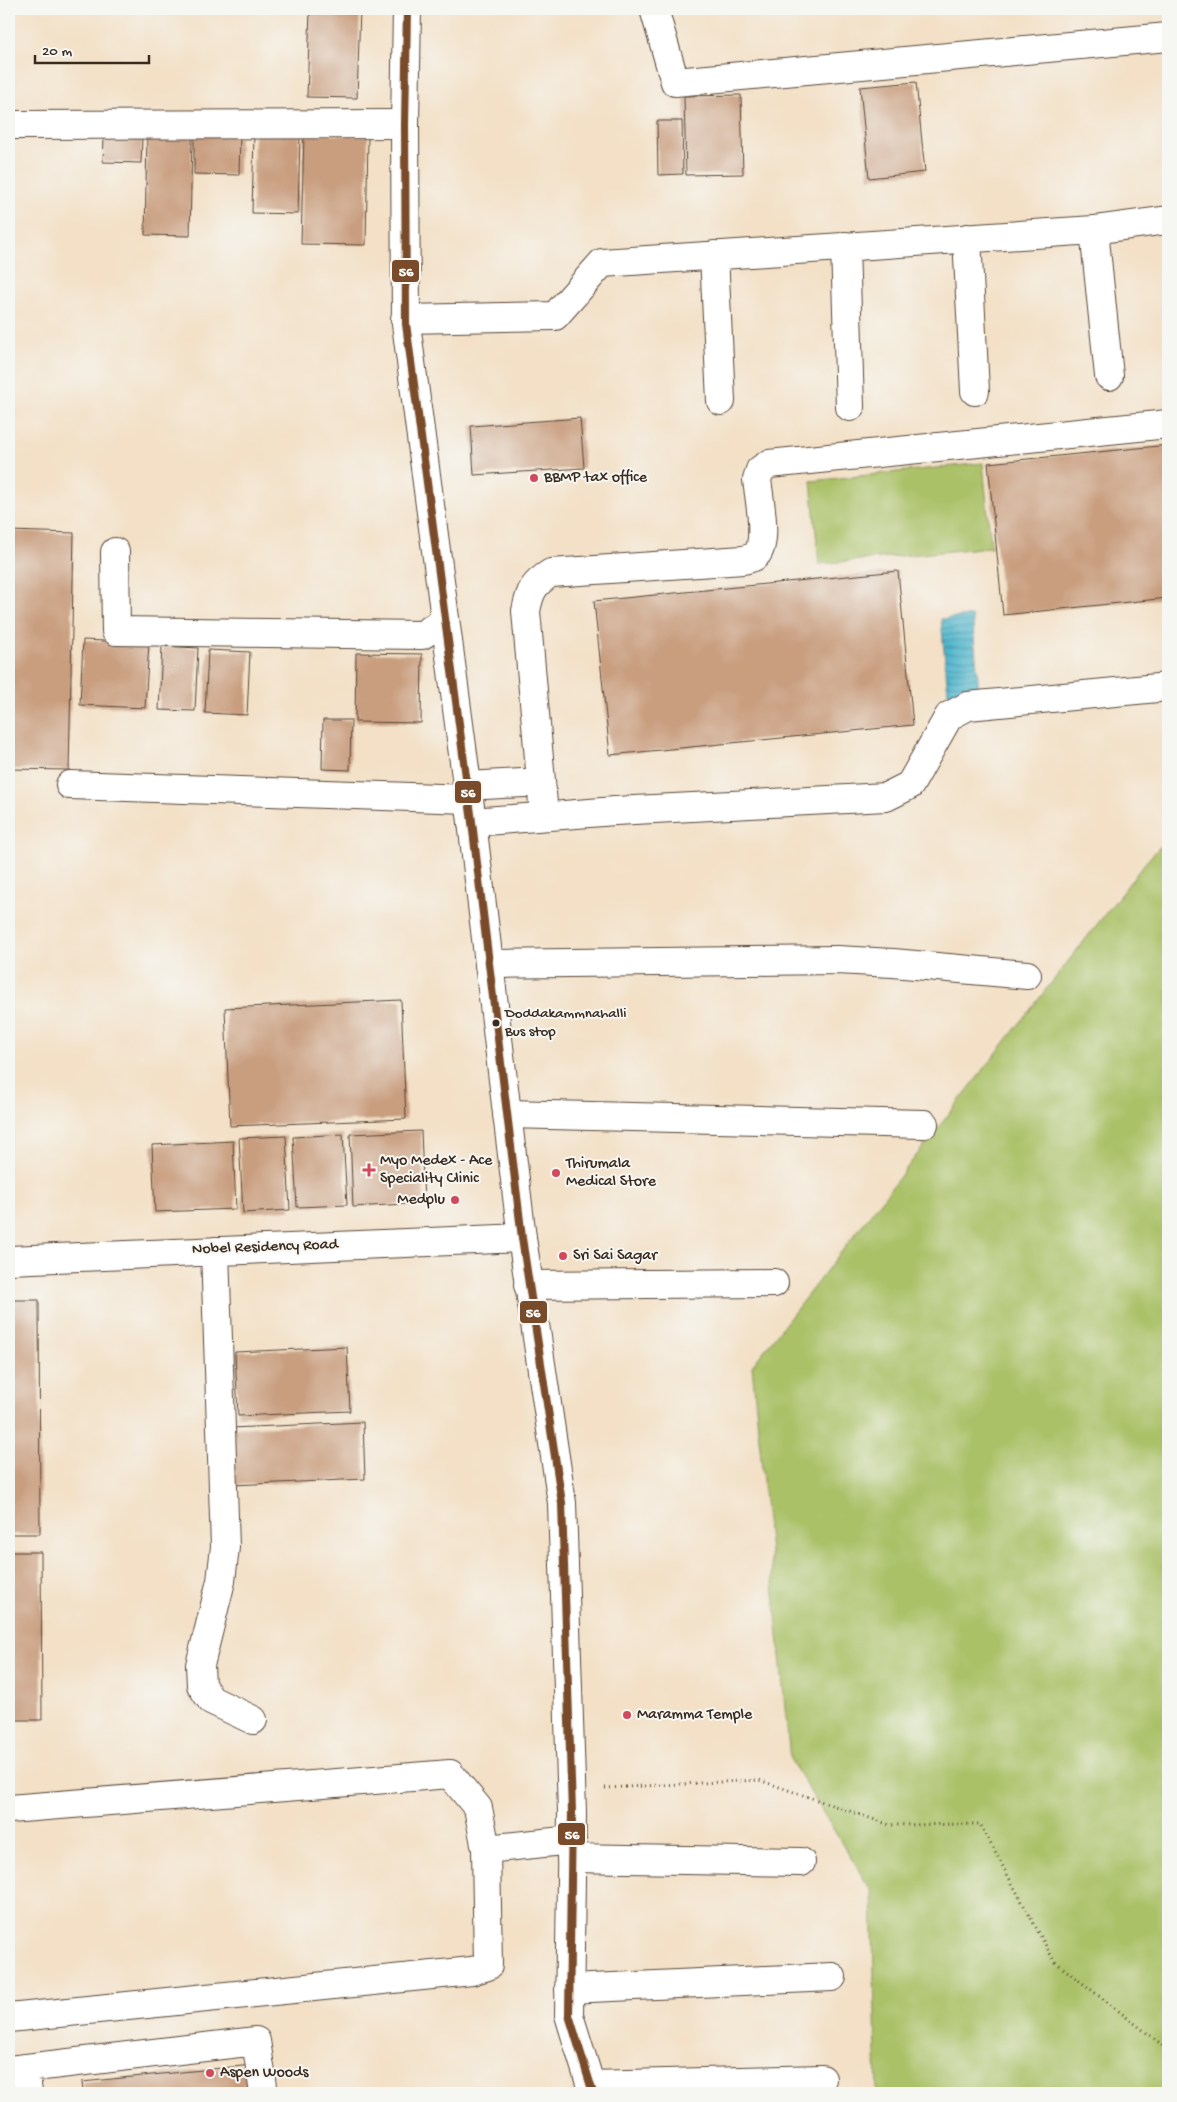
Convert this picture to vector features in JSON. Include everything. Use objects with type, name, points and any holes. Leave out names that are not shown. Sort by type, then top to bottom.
[{"type":"street","points":[[407,9],[405,319],[469,802],[528,1285],[562,1503],[571,1790],[569,2015],[592,2089],[822,2079]]},
{"type":"street","points":[[654,9],[675,82],[1168,37]]},
{"type":"street","points":[[9,125],[405,124]]},
{"type":"street","points":[[405,319],[555,316],[602,263],[1094,230],[1168,220]]},
{"type":"street","points":[[1094,230],[1109,376]]},
{"type":"street","points":[[967,238],[976,391]]},
{"type":"street","points":[[845,246],[850,407]]},
{"type":"street","points":[[714,255],[721,401]]},
{"type":"street","points":[[544,815],[526,611],[529,594],[538,581],[544,577],[551,573],[744,560],[754,557],[760,549],[762,539],[758,480],[760,470],[769,464],[1168,424]]},
{"type":"street","points":[[115,552],[116,631],[422,635],[444,621]]},
{"type":"street","points":[[70,785],[469,802],[544,815],[886,797],[910,785],[949,716],[968,706],[1168,687]]},
{"type":"street","points":[[469,802],[542,782]]},
{"type":"street","points":[[489,964],[837,960],[893,963],[1027,976]]},
{"type":"street","points":[[507,1114],[924,1124]]},
{"type":"street","name":"Nobel Residency Road","points":[[9,1260],[522,1238]]},
{"type":"street","points":[[215,1251],[224,1546],[221,1581],[200,1665],[201,1685],[212,1700],[253,1720]]},
{"type":"street","points":[[528,1285],[774,1282]]},
{"type":"street","points":[[9,1809],[450,1774],[478,1808],[486,1849],[488,1966],[472,1971],[9,2018]]},
{"type":"street","points":[[486,1849],[571,1849],[801,1862]]},
{"type":"street","points":[[569,1988],[832,1977]]},
{"type":"street","points":[[21,2077],[256,2041],[264,2093]]},
{"type":"path","points":[[571,1790],[759,1780],[890,1826],[980,1824],[1054,1960],[1161,2044],[1168,2054]]},
{"type":"green space","points":[[983,463],[991,547],[819,564],[811,481]]},
{"type":"green space","points":[[1168,838],[1168,2093],[877,2093],[872,1892],[790,1759],[752,1366],[1145,863]]},
{"type":"water","points":[[972,616],[980,700],[949,703],[941,619]]},
{"type":"building","points":[[310,9],[360,9],[357,98],[307,97]]},
{"type":"building","points":[[916,82],[925,172],[869,178],[860,87]]},
{"type":"building","points":[[741,95],[743,174],[686,175],[684,96]]},
{"type":"building","points":[[657,121],[682,121],[683,174],[658,175]]},
{"type":"building","points":[[194,133],[240,134],[239,175],[194,174]]},
{"type":"building","points":[[254,133],[300,134],[298,214],[252,213]]},
{"type":"building","points":[[304,134],[368,136],[366,245],[301,244]]},
{"type":"building","points":[[147,137],[192,137],[190,236],[145,235]]},
{"type":"building","points":[[104,138],[142,138],[141,163],[103,162]]},
{"type":"building","points":[[580,418],[584,468],[474,475],[471,426]]},
{"type":"building","points":[[1168,445],[1168,598],[1003,615],[988,463]]},
{"type":"building","points":[[9,531],[74,533],[69,770],[9,769]]},
{"type":"building","points":[[898,571],[913,725],[610,755],[594,601]]},
{"type":"building","points":[[83,640],[149,643],[145,708],[80,705]]},
{"type":"building","points":[[162,646],[198,648],[195,711],[159,710]]},
{"type":"building","points":[[208,650],[250,652],[247,715],[205,713]]},
{"type":"building","points":[[356,653],[422,654],[421,723],[355,722]]},
{"type":"building","points":[[323,720],[351,720],[350,770],[322,769]]},
{"type":"building","points":[[401,1000],[406,1119],[230,1126],[225,1008]]},
{"type":"building","points":[[421,1131],[424,1203],[353,1207],[350,1134]]},
{"type":"building","points":[[343,1134],[347,1205],[297,1207],[293,1137]]},
{"type":"building","points":[[286,1136],[290,1210],[243,1213],[239,1138]]},
{"type":"building","points":[[233,1141],[236,1209],[155,1212],[152,1145]]},
{"type":"building","points":[[9,1300],[39,1300],[40,1534],[9,1534]]},
{"type":"building","points":[[347,1347],[350,1411],[238,1416],[235,1352]]},
{"type":"building","points":[[363,1422],[365,1479],[233,1485],[231,1428]]},
{"type":"building","points":[[9,1552],[41,1552],[42,1720],[9,1720]]},
{"type":"building","name":"Aspen Woods","points":[[252,2065],[255,2093],[83,2093],[82,2082]]},
{"type":"transit line","name":"56","points":[[407,9],[405,124],[406,324],[472,822],[522,1238],[562,1503],[572,1812],[569,2015],[593,2093]]},
{"type":"place","name":"BBMP tax office","points":[[534,478]]},
{"type":"place","name":"Doddakammnahalli Bus stop","points":[[496,1023]]},
{"type":"place","name":"Myo Medex - Ace Speciality Clinic","points":[[369,1170]]},
{"type":"place","name":"Thirumala Medical Store","points":[[556,1173]]},
{"type":"place","name":"Medplu","points":[[455,1200]]},
{"type":"place","name":"Sri Sai Sagar","points":[[563,1256]]},
{"type":"place","name":"Maramma Temple","points":[[627,1715]]},
{"type":"place","name":"Aspen Woods","points":[[210,2073]]}]
